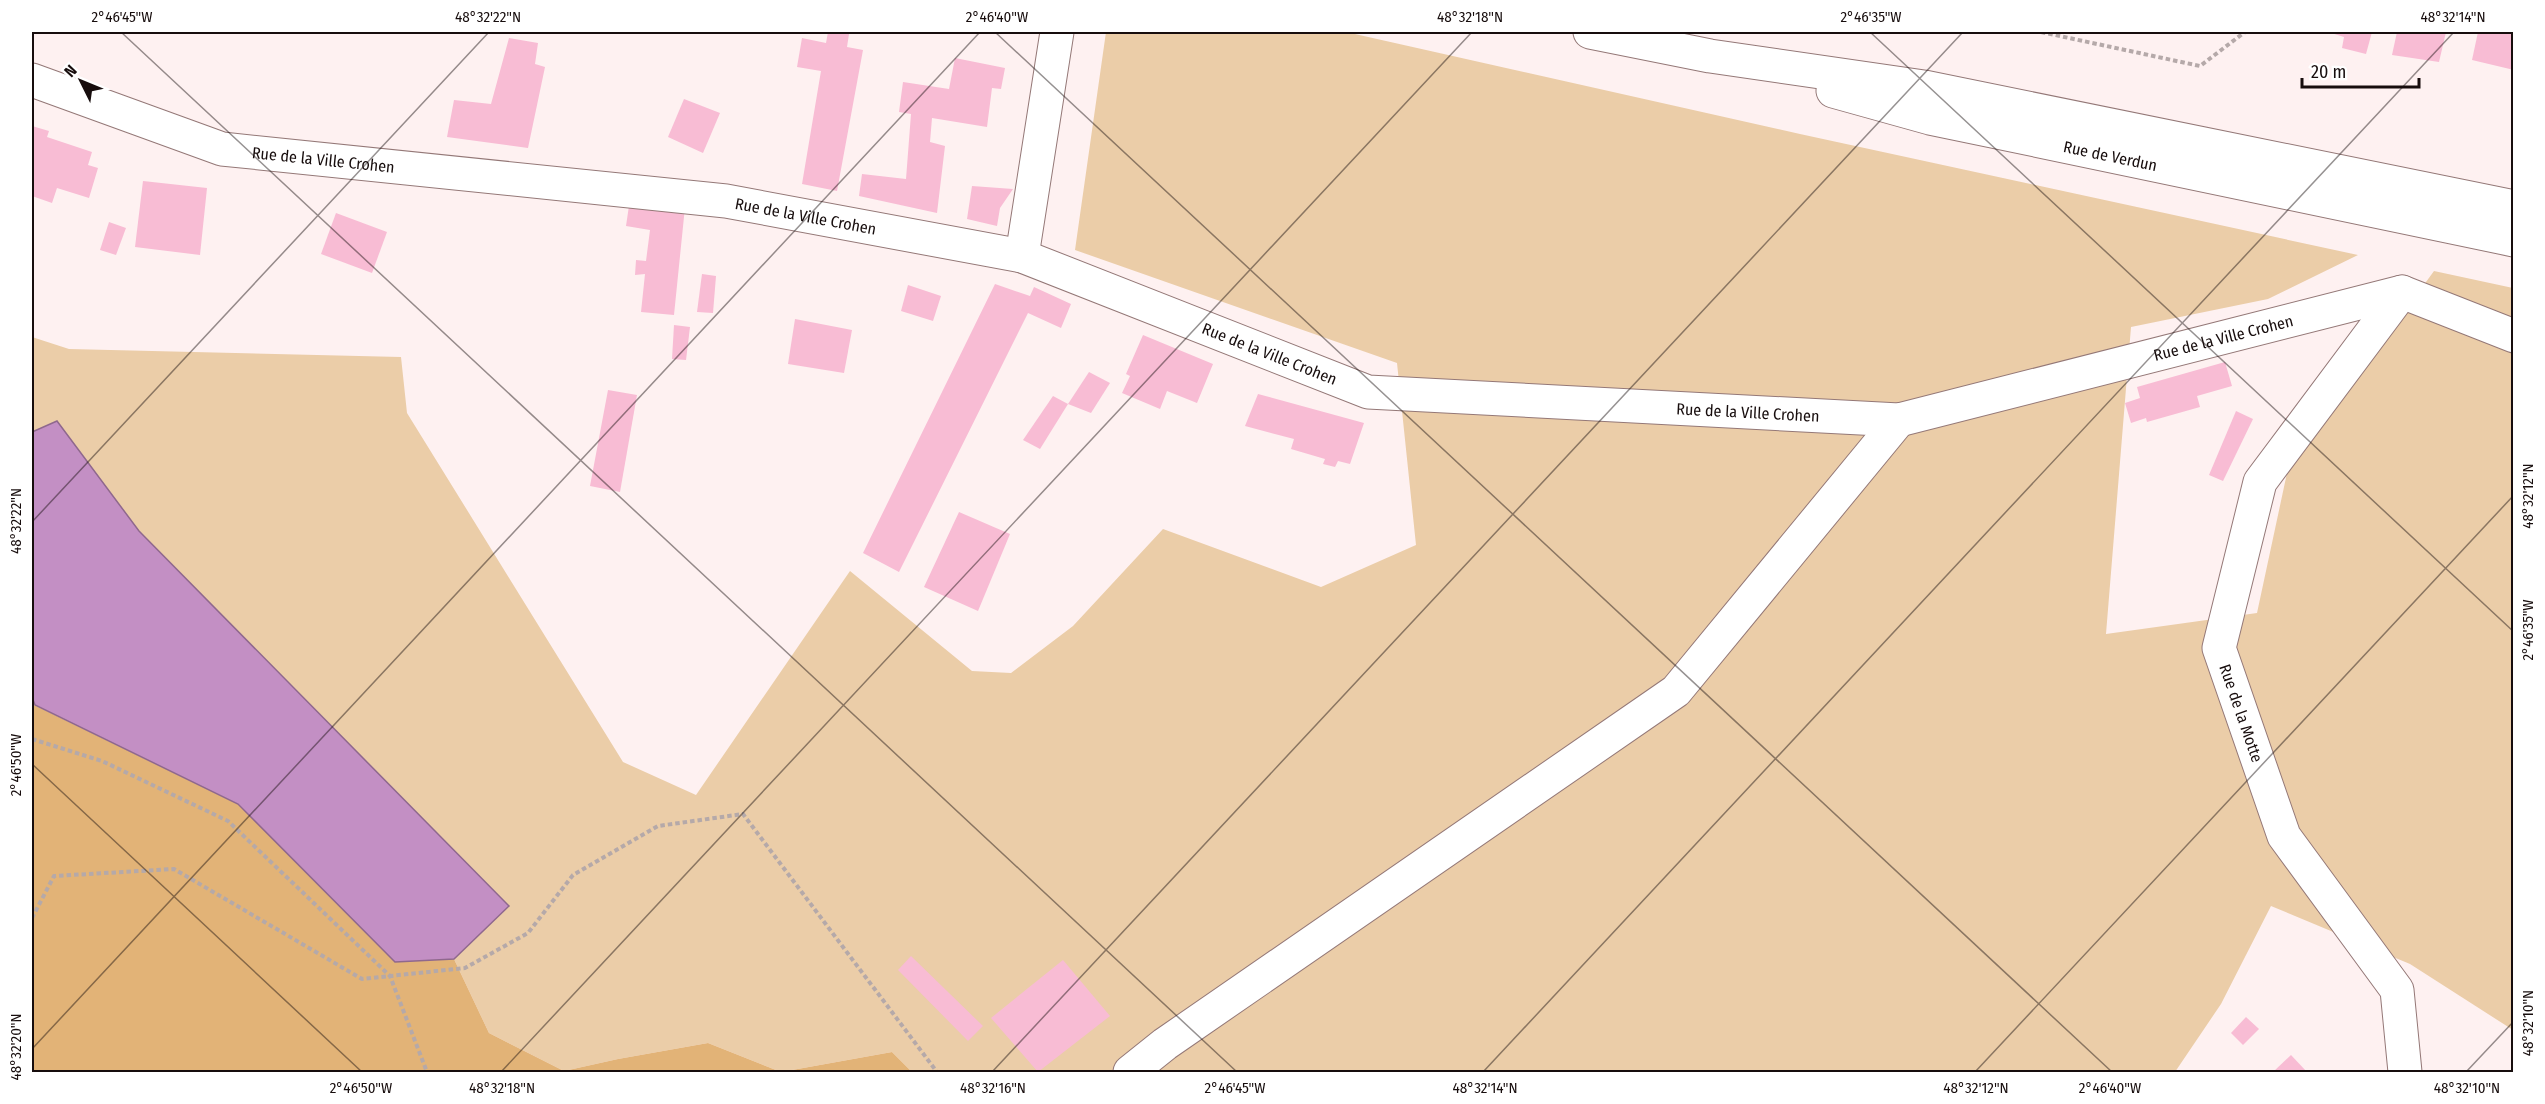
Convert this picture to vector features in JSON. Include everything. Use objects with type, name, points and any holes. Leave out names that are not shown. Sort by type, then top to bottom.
[{"type":"street","points":[[1022,256],[1057,32]]},
{"type":"street","name":"Rue de Verdun","points":[[1590,32],[1710,56],[1924,87],[2514,207]]},
{"type":"street","name":"Rue de Verdun","points":[[1710,56],[1930,118],[2514,240]]},
{"type":"street","name":"Rue de la Ville Crohen","points":[[32,80],[222,149],[726,201],[1022,256],[1368,392],[1899,420],[2402,292]]},
{"type":"street","points":[[2402,292],[2514,336]]},
{"type":"street","name":"Rue de la Motte","points":[[2402,292],[2260,482],[2219,648],[2284,836],[2397,990],[2405,1072]]},
{"type":"street","points":[[1130,1072],[1165,1044],[1676,691],[1899,420]]},
{"type":"path","points":[[2041,32],[2200,66],[2245,32]]},
{"type":"path","points":[[32,739],[102,761],[228,821],[390,976],[427,1072]]},
{"type":"path","points":[[32,918],[54,876],[174,869],[362,979],[465,968],[528,933],[573,875],[658,826],[743,814],[938,1072]]},
{"type":"shaded area","points":[[1106,32],[1346,32],[1800,134],[2358,255],[2268,299],[2131,327],[2106,634],[2257,613],[2287,473],[2434,271],[2513,288],[2513,1030],[2410,964],[2271,906],[2221,1004],[2175,1072],[912,1072],[892,1052],[781,1072],[708,1043],[564,1071],[489,1033],[454,959],[509,906],[139,531],[57,422],[32,432],[32,337],[69,349],[401,357],[407,413],[623,762],[696,795],[850,571],[972,671],[1011,673],[1073,626],[1163,529],[1321,587],[1416,545],[1397,363],[1075,250]]},
{"type":"shaded area","points":[[57,421],[139,531],[509,906],[454,959],[395,962],[238,804],[35,705],[32,697],[32,432]]},
{"type":"shaded area","points":[[32,704],[238,804],[395,961],[454,959],[489,1033],[564,1071],[708,1043],[781,1072],[32,1072]]},
{"type":"shaded area","points":[[892,1052],[912,1072],[781,1072]]},
{"type":"building","points":[[828,32],[849,34],[847,47],[863,50],[837,191],[802,184],[821,71],[797,67],[802,38],[826,43]]},
{"type":"building","points":[[2328,32],[2372,32],[2366,54],[2342,48],[2344,37]]},
{"type":"building","points":[[2397,32],[2446,32],[2439,62],[2392,55]]},
{"type":"building","points":[[2478,32],[2514,32],[2514,70],[2472,60]]},
{"type":"building","points":[[509,38],[538,43],[535,64],[545,67],[528,148],[447,137],[454,100],[491,104]]},
{"type":"building","points":[[955,58],[1005,68],[1001,89],[992,88],[987,127],[932,118],[930,142],[945,146],[937,213],[859,196],[862,174],[906,179],[911,114],[899,112],[903,82],[949,89]]},
{"type":"building","points":[[684,99],[720,113],[703,153],[668,137]]},
{"type":"building","points":[[32,126],[49,131],[47,137],[92,152],[88,165],[98,168],[89,198],[57,188],[52,203],[32,196]]},
{"type":"building","points":[[143,181],[207,188],[200,255],[135,247]]},
{"type":"building","points":[[972,186],[1013,189],[1000,208],[997,226],[967,219]]},
{"type":"building","points":[[630,199],[685,207],[674,315],[641,312],[645,274],[635,275],[636,260],[646,261],[650,230],[626,226]]},
{"type":"building","points":[[336,213],[387,232],[372,273],[321,254]]},
{"type":"building","points":[[109,222],[126,228],[116,255],[100,250]]},
{"type":"building","points":[[702,274],[716,276],[713,313],[697,312]]},
{"type":"building","points":[[995,284],[1030,296],[1034,287],[1071,304],[1061,328],[1028,313],[899,572],[863,553]]},
{"type":"building","points":[[908,285],[941,296],[933,321],[901,311]]},
{"type":"building","points":[[795,319],[852,330],[844,373],[788,364]]},
{"type":"building","points":[[674,325],[690,327],[686,360],[672,359]]},
{"type":"building","points":[[1143,335],[1213,364],[1197,403],[1167,391],[1160,409],[1122,393],[1130,376],[1126,374]]},
{"type":"building","points":[[2225,362],[2232,386],[2197,396],[2200,407],[2147,422],[2146,418],[2131,423],[2125,403],[2140,398],[2137,387]]},
{"type":"building","points":[[1089,372],[1110,383],[1091,413],[1068,404]]},
{"type":"building","points":[[608,390],[637,395],[620,492],[590,486]]},
{"type":"building","points":[[1258,394],[1364,423],[1350,464],[1338,461],[1335,467],[1323,464],[1325,459],[1291,449],[1294,439],[1245,426]]},
{"type":"building","points":[[1053,396],[1068,404],[1040,449],[1023,440]]},
{"type":"building","points":[[2236,411],[2253,419],[2223,481],[2209,475]]},
{"type":"building","points":[[959,512],[1010,534],[978,611],[924,587]]},
{"type":"building","points":[[911,956],[983,1026],[968,1041],[898,970]]},
{"type":"building","points":[[1063,960],[1110,1016],[1038,1072],[991,1018]]},
{"type":"building","points":[[2246,1017],[2259,1029],[2243,1045],[2231,1033]]},
{"type":"building","points":[[2291,1055],[2307,1072],[2273,1072]]}]
